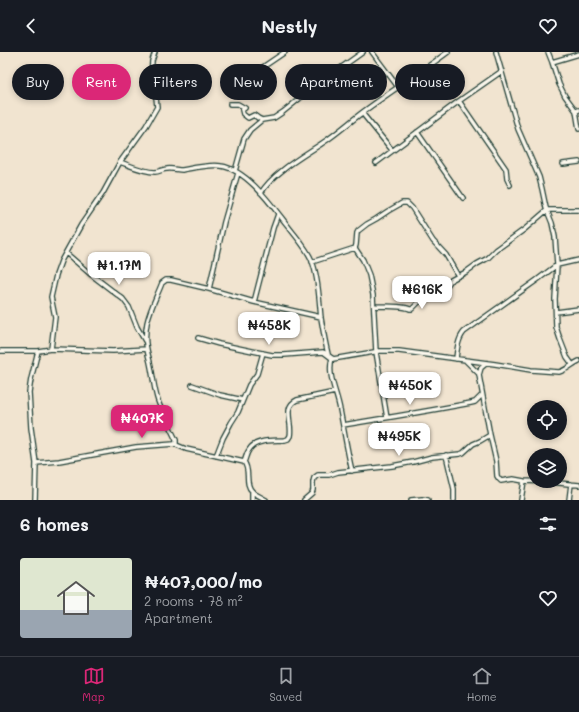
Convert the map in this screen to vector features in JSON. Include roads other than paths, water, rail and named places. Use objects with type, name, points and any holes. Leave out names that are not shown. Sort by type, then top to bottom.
[{"type":"street","points":[[51,349],[55,317],[51,297],[61,261],[81,225],[103,193],[120,162],[146,126],[156,107],[156,97],[153,91],[151,78],[152,61],[155,52]]},
{"type":"street","points":[[267,64],[285,52]]},
{"type":"street","points":[[209,289],[244,138],[250,130],[262,120],[274,118],[283,112],[314,87],[364,52]]},
{"type":"street","points":[[372,52],[395,83]]},
{"type":"street","points":[[432,64],[448,52]]},
{"type":"street","points":[[496,52],[518,129],[539,177],[555,237],[557,264],[555,299],[556,327],[567,357],[572,364]]},
{"type":"street","points":[[548,52],[559,84],[577,111],[579,129]]},
{"type":"street","points":[[552,62],[579,54]]},
{"type":"street","points":[[376,163],[502,70]]},
{"type":"street","points":[[261,193],[264,187],[276,176],[329,139],[395,89]]},
{"type":"street","points":[[459,101],[506,169],[507,179],[510,185]]},
{"type":"street","points":[[230,104],[238,104],[245,108],[242,110],[243,114],[248,118],[254,115],[262,120]]},
{"type":"street","points":[[362,113],[392,150]]},
{"type":"street","points":[[417,132],[463,198]]},
{"type":"street","points":[[120,162],[152,172],[157,172],[168,168],[180,170],[221,166],[236,172],[251,183],[261,193],[305,248],[312,262],[328,354]]},
{"type":"street","points":[[563,164],[579,162]]},
{"type":"street","points":[[387,418],[376,352],[374,306],[369,275],[363,260],[355,248],[358,231],[402,203],[407,203],[412,208],[433,241],[446,255],[458,276]]},
{"type":"street","points":[[374,306],[406,307],[410,309],[419,302],[440,293],[451,280],[488,258],[547,210],[579,210]]},
{"type":"street","points":[[254,302],[278,214]]},
{"type":"street","points":[[312,262],[355,248]]},
{"type":"street","points":[[66,253],[123,299],[129,307],[145,342]]},
{"type":"street","points":[[456,359],[459,341],[464,332],[557,264],[579,260]]},
{"type":"street","points":[[176,445],[176,440],[158,401],[145,342],[148,320],[154,302],[164,281],[171,280],[254,302],[321,316]]},
{"type":"street","points":[[556,312],[579,309]]},
{"type":"street","points":[[198,338],[263,353],[284,355],[323,352],[332,358],[338,359],[376,352],[399,351],[532,370],[560,372],[579,361]]},
{"type":"street","points":[[0,351],[38,351],[51,349],[113,351],[146,349]]},
{"type":"street","points":[[35,500],[36,463],[31,428],[29,392],[38,351]]},
{"type":"street","points":[[216,456],[230,423],[238,412],[249,385],[257,374],[263,353]]},
{"type":"street","points":[[332,358],[331,375],[340,407],[352,470]]},
{"type":"street","points":[[465,360],[478,373],[496,461],[497,476],[499,479],[501,481],[513,480],[579,485]]},
{"type":"street","points":[[478,373],[480,368],[487,363]]},
{"type":"street","points":[[192,385],[220,395],[243,400]]},
{"type":"street","points":[[244,462],[251,447],[262,442],[288,439],[290,436],[291,425],[289,409],[293,402],[335,392]]},
{"type":"street","points":[[343,425],[471,403],[482,395]]},
{"type":"street","points":[[304,500],[312,493],[315,476],[392,466],[432,457],[463,453],[473,444],[490,435]]},
{"type":"street","points":[[36,463],[136,447],[174,444],[186,449],[244,462],[247,465],[252,500]]},
{"type":"street","points":[[446,455],[454,490],[454,500]]},
{"type":"street","points":[[521,500],[524,481]]},
{"type":"street","points":[[569,500],[571,484]]},
{"type":"street","points":[[252,492],[266,500]]},
{"type":"street","points":[[410,500],[428,500]]}]
